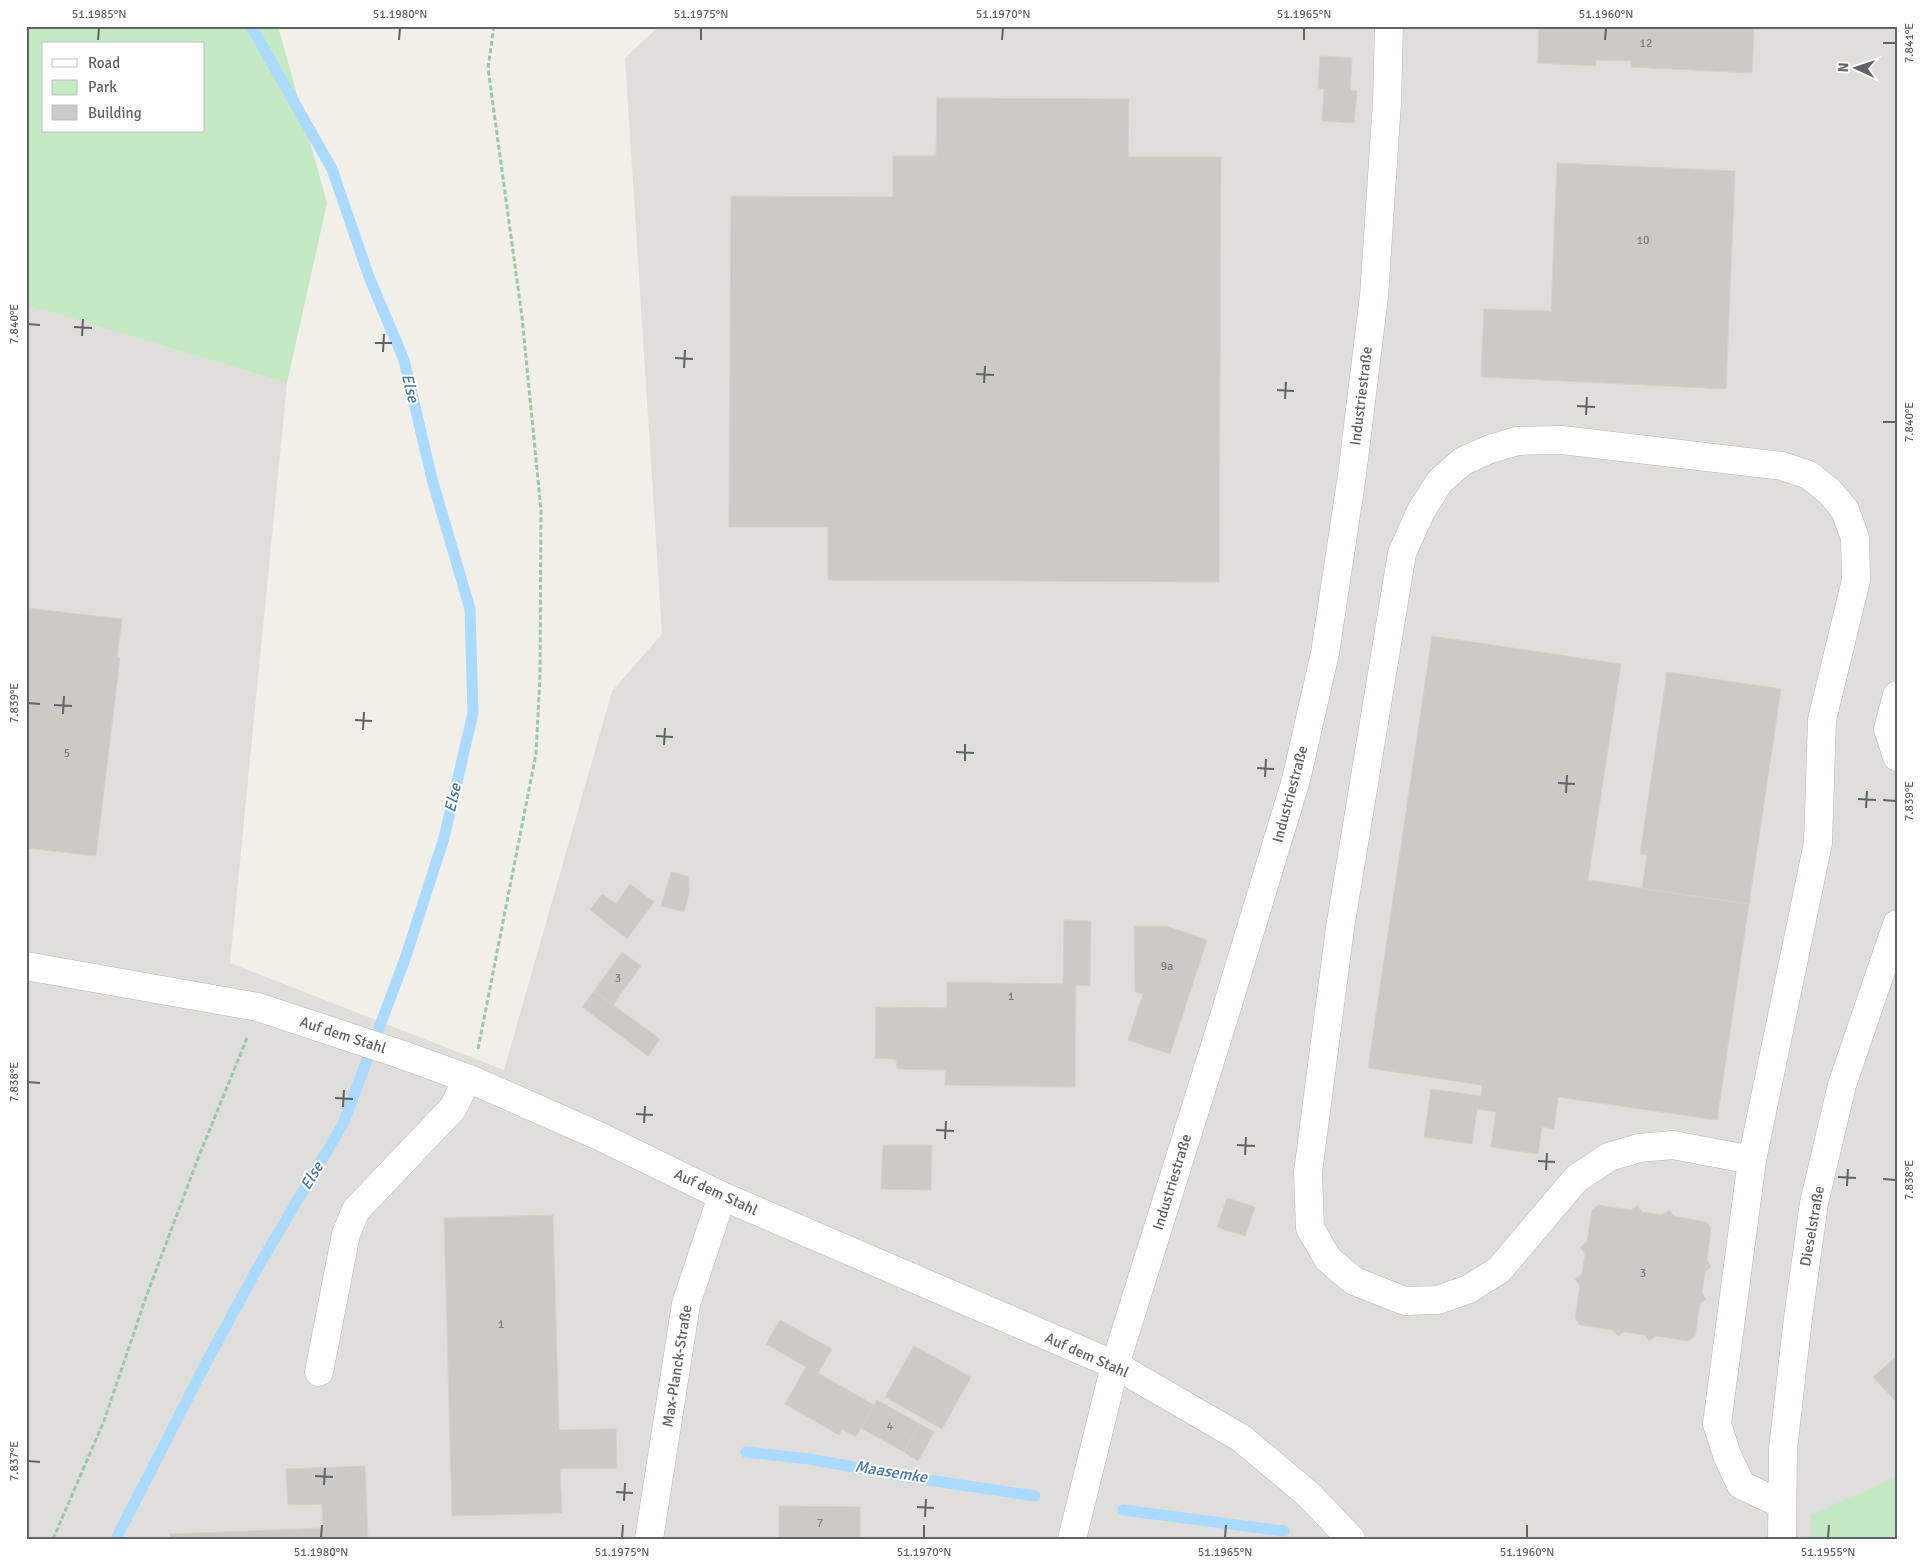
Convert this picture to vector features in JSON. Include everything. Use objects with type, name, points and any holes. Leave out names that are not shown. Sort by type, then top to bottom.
[{"type":"street","name":"Industriestraße","points":[[1072,1539],[1115,1365],[1296,780],[1325,653],[1352,475],[1374,296],[1387,102],[1389,26]]},
{"type":"street","points":[[1752,1160],[1673,1145],[1639,1148],[1609,1157],[1576,1179],[1499,1270],[1469,1289],[1438,1300],[1405,1301],[1354,1281],[1328,1259],[1310,1228],[1308,1172],[1338,938],[1402,553],[1421,511],[1440,481],[1463,461],[1490,449],[1517,441],[1562,440],[1782,466],[1808,475],[1830,492],[1845,510],[1855,538],[1856,580],[1822,720],[1818,843],[1752,1160],[1717,1424],[1727,1455],[1740,1485],[1782,1504]]},
{"type":"street","points":[[1897,695],[1888,729],[1897,757]]},
{"type":"street","name":"Dieselstraße","points":[[1782,1539],[1785,1431],[1814,1203],[1842,1085],[1897,924]]},
{"type":"street","name":"Auf dem Stahl","points":[[26,966],[258,1007],[470,1079],[599,1136],[722,1196],[1115,1365],[1241,1438],[1309,1495],[1351,1539]]},
{"type":"street","points":[[319,1372],[346,1234],[356,1210],[452,1108],[470,1079]]},
{"type":"street","name":"Max-Planck-Straße","points":[[649,1539],[686,1304],[722,1196]]},
{"type":"path","points":[[470,1079],[536,754],[540,676],[541,510],[522,317],[488,68],[494,26]]},
{"type":"path","points":[[53,1539],[104,1420],[146,1297],[196,1161],[237,1064]]},
{"type":"shaded area","points":[[659,26],[1897,26],[1897,1476],[1812,1515],[1811,1539],[26,1539],[26,305],[287,383],[230,963],[504,1070],[612,691],[662,634],[625,58]]},
{"type":"green space","points":[[26,26],[278,26],[327,203],[287,383],[26,305]]},
{"type":"green space","points":[[1897,1476],[1897,1539],[1811,1539],[1811,1515]]},
{"type":"building","points":[[1539,26],[1754,26],[1752,73],[1631,67],[1631,61],[1596,60],[1596,66],[1538,63]]},
{"type":"building","points":[[1320,56],[1352,58],[1350,90],[1357,91],[1354,123],[1322,121],[1324,89],[1318,88]]},
{"type":"building","points":[[937,98],[1129,99],[1128,157],[1221,157],[1219,582],[828,580],[828,527],[729,527],[731,196],[893,197],[893,156],[936,156]]},
{"type":"building","points":[[1557,163],[1735,171],[1726,389],[1481,377],[1484,309],[1551,311]]},
{"type":"building","points":[[26,608],[122,619],[117,657],[120,658],[96,856],[26,848]]},
{"type":"building","points":[[1432,636],[1621,664],[1588,880],[1749,904],[1717,1120],[1558,1097],[1554,1129],[1542,1127],[1538,1154],[1491,1147],[1496,1112],[1477,1109],[1472,1144],[1424,1137],[1431,1089],[1481,1096],[1482,1085],[1368,1068]]},
{"type":"building","points":[[1667,672],[1781,689],[1749,904],[1642,889],[1647,855],[1640,854]]},
{"type":"building","points":[[671,872],[689,877],[689,893],[684,912],[661,906]]},
{"type":"building","points":[[630,884],[654,902],[627,939],[590,910],[602,894],[616,904]]},
{"type":"building","points":[[1064,920],[1091,921],[1090,986],[1076,985],[1075,1087],[945,1085],[946,1070],[897,1069],[896,1059],[875,1058],[876,1007],[947,1008],[947,982],[1063,984]]},
{"type":"building","points":[[1134,926],[1166,926],[1207,940],[1170,1054],[1128,1040],[1143,994],[1135,992]]},
{"type":"building","points":[[622,952],[641,966],[613,1005],[594,991]]},
{"type":"building","points":[[594,991],[660,1039],[648,1056],[582,1007]]},
{"type":"building","points":[[883,1145],[932,1145],[931,1190],[881,1189]]},
{"type":"building","points":[[1227,1198],[1255,1207],[1245,1236],[1217,1227]]},
{"type":"building","points":[[1598,1205],[1631,1210],[1637,1205],[1642,1212],[1662,1215],[1669,1210],[1674,1216],[1706,1222],[1711,1228],[1707,1260],[1711,1267],[1705,1272],[1702,1293],[1706,1299],[1700,1304],[1695,1336],[1688,1341],[1656,1336],[1649,1341],[1645,1335],[1624,1332],[1618,1336],[1612,1330],[1580,1325],[1575,1318],[1580,1286],[1575,1279],[1582,1274],[1585,1254],[1580,1247],[1587,1242],[1592,1210]]},
{"type":"building","points":[[553,1215],[559,1430],[616,1429],[617,1468],[560,1469],[562,1513],[452,1516],[444,1218]]},
{"type":"building","points":[[780,1320],[832,1349],[818,1373],[874,1405],[856,1437],[842,1429],[839,1435],[785,1404],[806,1367],[766,1344]]},
{"type":"building","points":[[914,1346],[971,1377],[942,1429],[885,1397]]},
{"type":"building","points":[[1897,1356],[1897,1403],[1873,1377]]},
{"type":"building","points":[[877,1400],[920,1424],[904,1452],[861,1428]]},
{"type":"building","points":[[920,1424],[934,1432],[918,1461],[904,1452]]},
{"type":"building","points":[[365,1466],[368,1539],[170,1539],[170,1534],[323,1528],[322,1504],[288,1505],[286,1469]]},
{"type":"building","points":[[779,1506],[860,1507],[860,1539],[779,1539]]},
{"type":"waterway","name":"Else","points":[[116,1539],[207,1361],[262,1260],[343,1124],[405,959],[444,838],[473,713],[470,609],[432,479],[404,360],[369,277],[332,169],[251,26]]},
{"type":"waterway","name":"Maasemke","points":[[746,1452],[809,1459],[908,1477],[1035,1496]]},
{"type":"waterway","name":"Maasemke","points":[[1123,1510],[1284,1531]]}]
